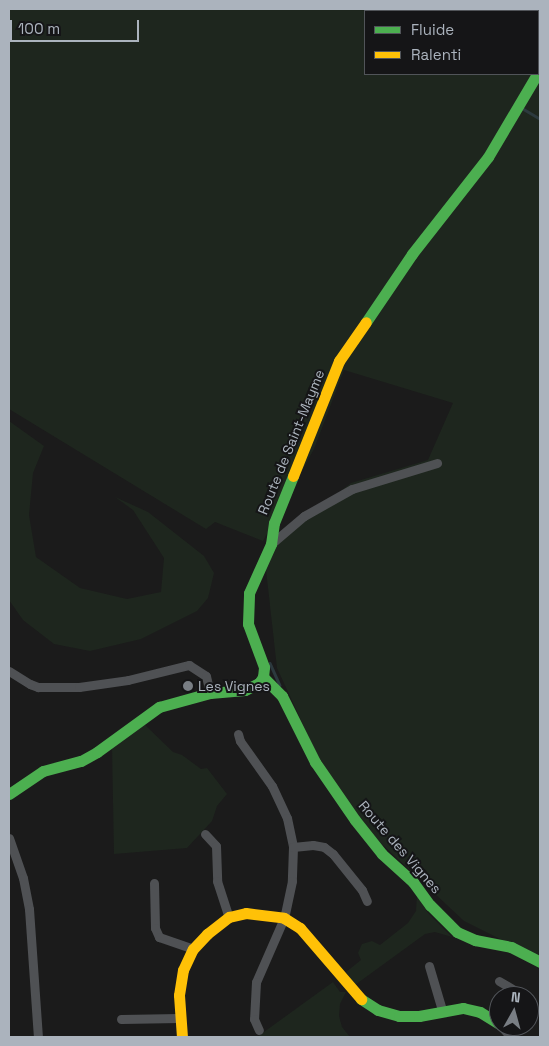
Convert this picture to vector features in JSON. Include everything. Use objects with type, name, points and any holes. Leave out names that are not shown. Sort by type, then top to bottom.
[{"type":"street","name":"Route de Saint-Mayme","points":[[263,677],[264,666],[248,624],[247,610],[252,583],[272,544],[274,523],[340,361],[412,254],[488,157],[536,75]]},
{"type":"street","points":[[272,544],[304,516],[352,489],[437,463]]},
{"type":"street","points":[[9,670],[30,684],[38,686],[79,687],[120,681],[189,665],[206,676],[210,693]]},
{"type":"street","points":[[9,794],[43,771],[81,761],[159,707],[210,693],[251,688],[263,677]]},
{"type":"street","name":"Route des Vignes","points":[[263,677],[282,696],[315,762],[355,820],[382,854],[413,882],[430,905],[457,932],[475,940],[511,947],[540,962]]},
{"type":"street","points":[[238,734],[240,742],[272,786],[286,818],[293,847],[292,881],[284,918],[256,982],[254,1019],[259,1030]]},
{"type":"street","points":[[204,834],[216,846],[217,882],[229,917]]},
{"type":"street","points":[[9,838],[23,878],[29,909],[38,1037]]},
{"type":"street","points":[[293,847],[313,845],[324,847],[333,854],[362,890],[367,901]]},
{"type":"street","points":[[154,883],[155,928],[159,937],[193,949]]},
{"type":"street","points":[[182,1037],[179,1018],[183,970],[193,949],[207,934],[229,917],[246,913],[284,918],[300,928],[363,1001],[378,1010],[399,1016],[428,1014],[442,1010],[462,1008],[489,1020]]},
{"type":"street","points":[[430,966],[442,1010]]},
{"type":"street","points":[[499,981],[508,986]]},
{"type":"street","points":[[121,1019],[179,1018]]},
{"type":"shaded area","points":[[9,9],[540,9],[540,959],[464,921],[368,831],[317,755],[277,668],[264,552],[351,483],[428,460],[453,403],[344,370],[314,449],[263,541],[215,522],[206,529],[9,409]]},
{"type":"shaded area","points":[[9,421],[44,446],[33,473],[29,515],[36,557],[80,588],[127,599],[161,592],[164,558],[133,510],[115,497],[148,512],[204,556],[214,573],[208,598],[197,611],[141,639],[90,651],[54,644],[23,620],[9,600]]},
{"type":"shaded area","points":[[144,724],[173,752],[182,755],[201,769],[207,768],[227,794],[217,806],[212,821],[187,848],[114,854],[112,748]]},
{"type":"shaded area","points":[[417,895],[428,913],[452,937],[435,932],[425,934],[355,985],[346,972],[361,960],[358,953],[362,944],[372,941],[380,945],[408,923],[416,911]]},
{"type":"shaded area","points":[[333,982],[340,992],[346,992],[340,1004],[339,1016],[342,1027],[350,1037],[257,1037]]},
{"type":"waterway","points":[[522,108],[540,119]]},
{"type":"waterway","points":[[270,663],[280,685]]},
{"type":"traffic: fast","points":[[366,322],[412,254],[488,157],[536,75]]},
{"type":"traffic: fast","points":[[9,794],[43,771],[81,761],[97,752],[159,707],[210,693],[245,690],[259,683],[263,677],[264,667],[248,624],[249,593],[271,544],[274,523],[293,476]]},
{"type":"traffic: fast","points":[[263,677],[282,696],[315,762],[355,820],[382,854],[413,882],[430,905],[457,932],[475,940],[511,947],[540,962]]},
{"type":"traffic: fast","points":[[361,999],[378,1010],[399,1016],[419,1016],[463,1008],[480,1012],[489,1018]]},
{"type":"traffic: slow","points":[[293,476],[339,361],[366,322]]},
{"type":"traffic: slow","points":[[182,1037],[179,995],[183,970],[193,949],[207,934],[229,917],[246,913],[284,918],[300,928],[361,999]]},
{"type":"place","name":"Les Vignes","points":[[188,686]]}]
